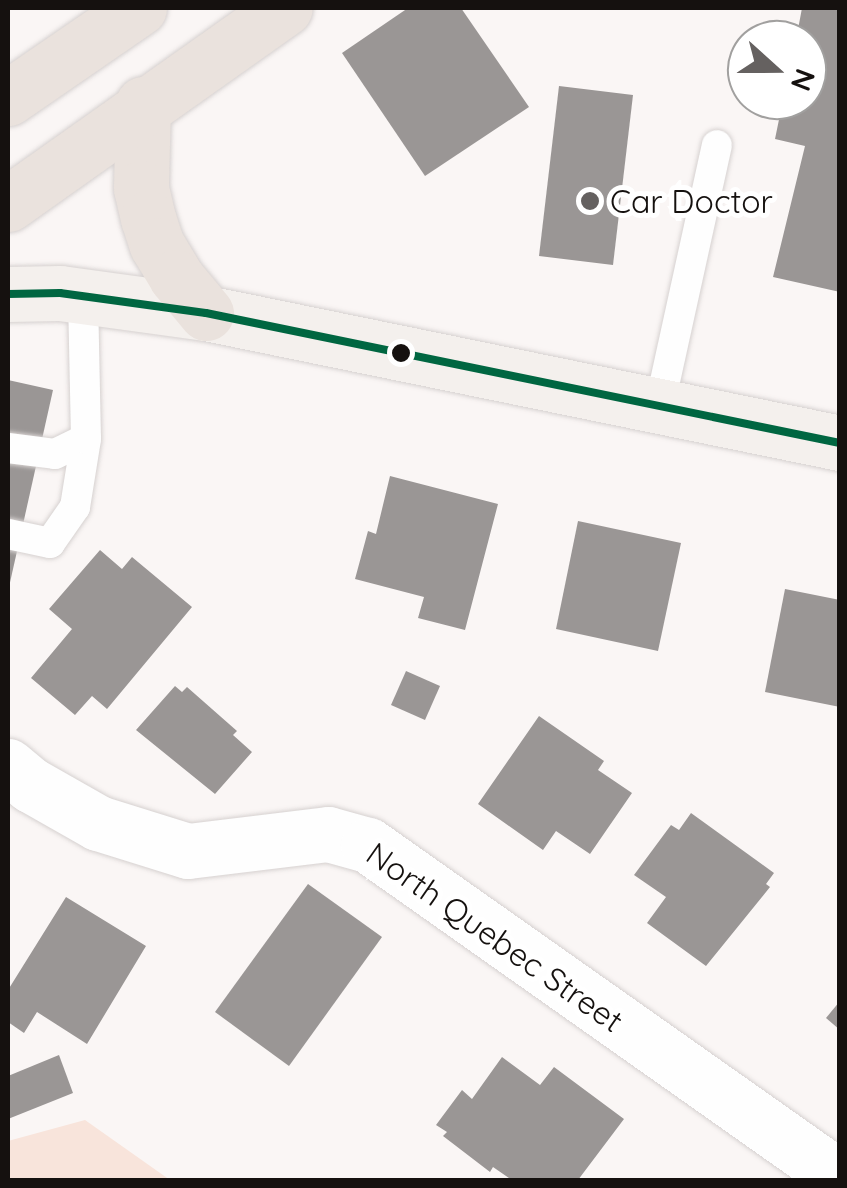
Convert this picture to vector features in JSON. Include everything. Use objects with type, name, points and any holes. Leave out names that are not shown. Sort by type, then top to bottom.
[{"type":"main road","points":[[8,204],[143,104],[285,8]]},
{"type":"main road","points":[[8,98],[115,14]]},
{"type":"main road","points":[[143,104],[141,188],[148,218],[157,245],[206,313]]},
{"type":"main road","points":[[8,294],[83,296],[206,313],[840,444]]},
{"type":"street","name":"North Quebec Street","points":[[8,766],[30,785],[98,822],[188,851],[328,834],[368,846],[840,1178]]},
{"type":"lane","points":[[660,404],[717,145]]},
{"type":"lane","points":[[8,534],[50,543],[75,508],[86,439],[81,382],[83,296]]},
{"type":"lane","points":[[8,448],[55,454],[86,439]]},
{"type":"shaded area","points":[[85,1120],[170,1180],[8,1180],[8,1141]]},
{"type":"building","points":[[408,8],[461,8],[529,107],[425,176],[342,53]]},
{"type":"building","points":[[802,8],[840,8],[840,292],[773,277],[805,146],[775,139],[779,120],[827,120],[827,20],[800,20]]},
{"type":"building","points":[[559,86],[633,95],[613,265],[539,256]]},
{"type":"building","points":[[8,380],[53,390],[9,587],[8,586]]},
{"type":"building","points":[[390,476],[498,504],[465,630],[418,618],[424,597],[355,579],[368,531],[376,534]]},
{"type":"building","points":[[578,521],[681,543],[658,651],[556,629]]},
{"type":"building","points":[[100,550],[122,569],[132,557],[192,607],[107,709],[92,696],[75,715],[31,678],[72,629],[49,609]]},
{"type":"building","points":[[785,589],[840,600],[840,707],[765,692]]},
{"type":"building","points":[[406,671],[440,686],[425,720],[391,705]]},
{"type":"building","points":[[175,686],[182,692],[187,687],[237,731],[233,735],[252,752],[215,794],[136,730]]},
{"type":"building","points":[[539,716],[604,761],[598,770],[632,793],[590,854],[556,831],[543,850],[478,804]]},
{"type":"building","points":[[691,813],[774,873],[766,884],[770,887],[706,966],[647,923],[666,897],[634,875],[671,825],[679,830]]},
{"type":"building","points":[[308,884],[382,937],[289,1066],[215,1012]]},
{"type":"building","points":[[66,897],[146,946],[87,1044],[37,1012],[24,1033],[8,1022],[8,990]]},
{"type":"building","points":[[840,1001],[840,1030],[826,1018]]},
{"type":"building","points":[[59,1055],[73,1093],[8,1119],[8,1076]]},
{"type":"building","points":[[502,1057],[540,1085],[554,1067],[624,1119],[578,1180],[512,1180],[493,1167],[490,1172],[443,1136],[447,1132],[436,1125],[462,1090],[472,1099]]},
{"type":"transit line","points":[[8,294],[60,293],[206,313],[840,443]]},
{"type":"place","name":"Car Doctor","points":[[590,201]]}]
